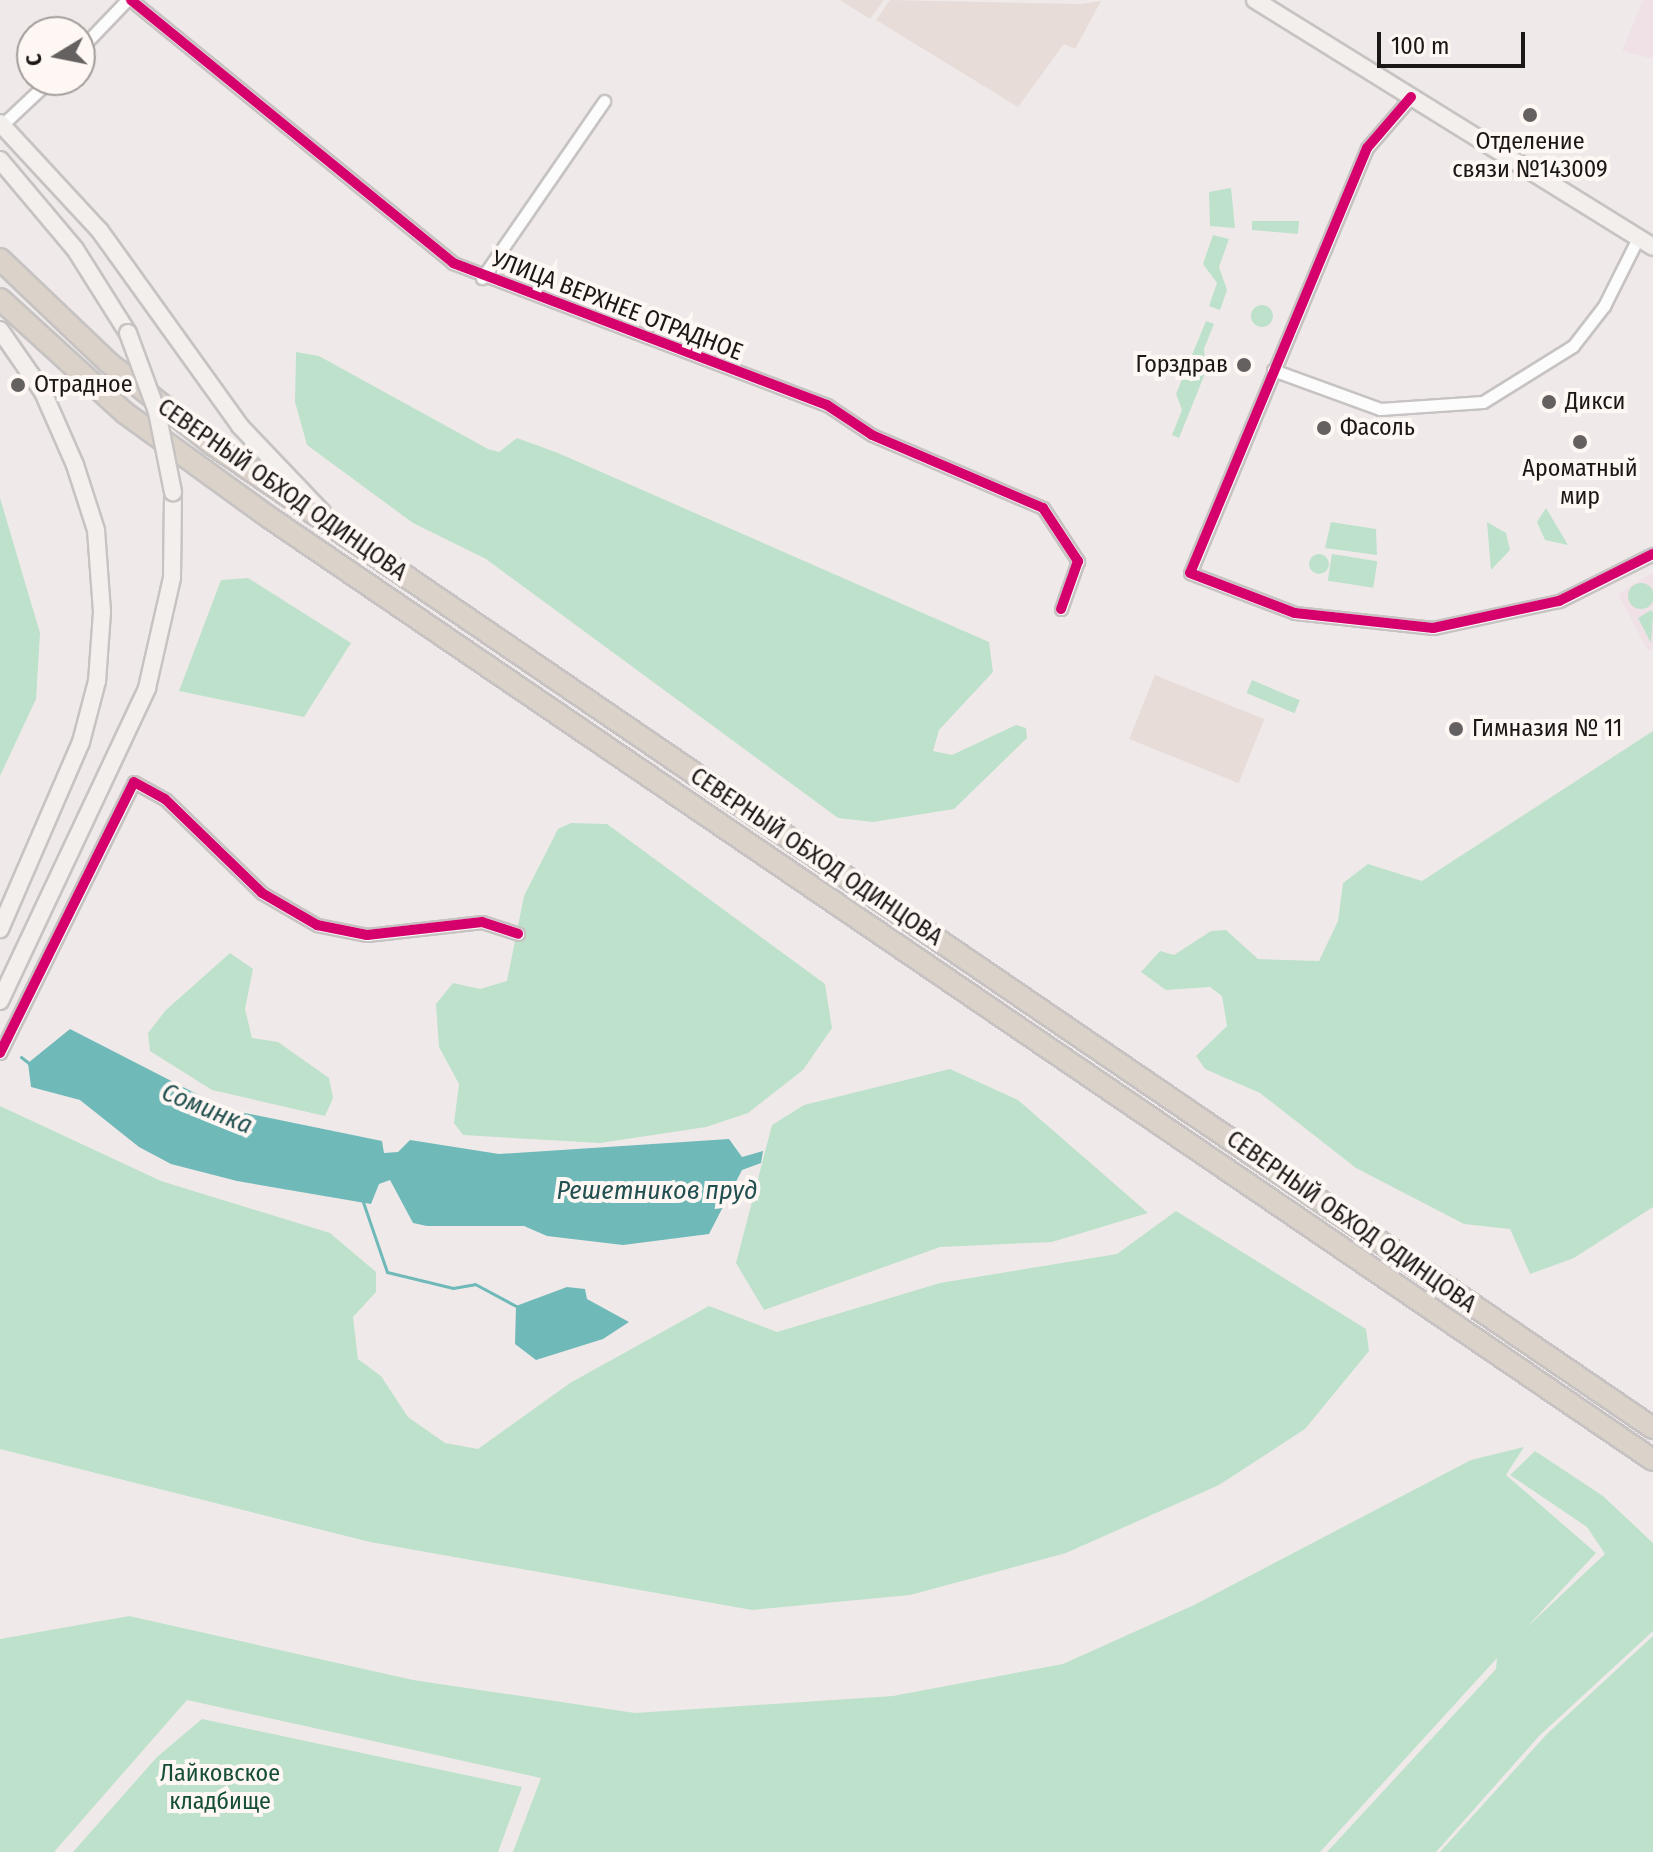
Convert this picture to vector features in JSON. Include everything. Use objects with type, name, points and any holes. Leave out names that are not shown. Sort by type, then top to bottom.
[{"type":"highway","name":"СЕВЕРНЫЙ ОБХОД ОДИНЦОВА","points":[[0,259],[142,391],[410,582],[1653,1428]]},
{"type":"highway","name":"СЕВЕРНЫЙ ОБХОД ОДИНЦОВА","points":[[0,299],[125,413],[233,493],[1651,1459]]},
{"type":"main road","points":[[1255,0],[1653,247]]},
{"type":"main road","points":[[1,124],[100,231],[265,454],[319,509],[410,582]]},
{"type":"main road","points":[[0,160],[75,249],[128,333],[157,412],[173,492],[172,578],[147,688],[0,1001]]},
{"type":"main road","points":[[0,330],[65,440],[98,546],[99,667],[62,795],[0,929]]},
{"type":"main road","points":[[1623,1407],[1653,1415]]},
{"type":"street","points":[[96,33],[129,0]]},
{"type":"street","name":"УЛИЦА ВЕРХНЕЕ ОТРАДНОЕ","points":[[129,0],[427,245],[482,278],[827,405],[872,435],[1043,508],[1078,561],[1061,609]]},
{"type":"street","points":[[1,124],[32,96]]},
{"type":"street","points":[[1411,97],[1367,148],[1190,573],[1295,613],[1433,628],[1559,601],[1653,554]]},
{"type":"street","points":[[482,278],[604,101]]},
{"type":"street","points":[[1273,370],[1380,409],[1483,402],[1573,346],[1604,306],[1638,238]]},
{"type":"street","points":[[0,1053],[13,1014],[134,782],[165,799],[262,893],[317,925],[367,935],[482,922],[518,934]]},
{"type":"shaded area","points":[[840,0],[884,0],[870,19]]},
{"type":"shaded area","points":[[890,0],[1081,4],[1101,1],[1075,49],[1064,44],[1018,107],[876,20]]},
{"type":"shaded area","points":[[1643,0],[1653,0],[1653,59],[1622,51]]},
{"type":"shaded area","points":[[1653,572],[1653,648],[1648,651],[1618,594]]},
{"type":"shaded area","points":[[1155,675],[1264,719],[1239,783],[1129,739]]},
{"type":"green space","points":[[1231,188],[1235,228],[1210,226],[1209,192]]},
{"type":"green space","points":[[1252,221],[1299,221],[1298,234],[1252,230]]},
{"type":"green space","points":[[1213,235],[1229,239],[1219,267],[1227,290],[1220,310],[1209,306],[1217,283],[1203,264]]},
{"type":"green space","points":[[1262,305],[1270,308],[1273,316],[1270,324],[1262,327],[1254,324],[1251,316],[1254,308]]},
{"type":"green space","points":[[1206,321],[1214,324],[1204,349],[1206,371],[1179,438],[1172,435],[1182,410],[1176,394]]},
{"type":"green space","points":[[296,352],[319,356],[488,449],[499,452],[517,438],[558,453],[989,642],[993,672],[939,730],[933,751],[952,755],[1016,725],[1026,728],[1027,738],[954,809],[873,822],[838,818],[486,559],[413,523],[307,445],[295,402]]},
{"type":"green space","points":[[0,498],[40,633],[36,699],[0,776]]},
{"type":"green space","points":[[1546,508],[1568,545],[1545,540],[1537,522]]},
{"type":"green space","points":[[1331,522],[1376,529],[1377,555],[1325,548]]},
{"type":"green space","points":[[1487,522],[1506,533],[1510,550],[1491,570]]},
{"type":"green space","points":[[1319,554],[1326,557],[1329,564],[1326,571],[1319,574],[1312,571],[1309,564],[1312,557]]},
{"type":"green space","points":[[1332,554],[1377,561],[1373,588],[1328,581]]},
{"type":"green space","points":[[248,578],[351,643],[304,717],[179,691],[221,580]]},
{"type":"green space","points":[[1641,583],[1650,587],[1654,596],[1650,605],[1641,609],[1632,605],[1628,596],[1632,587]]},
{"type":"green space","points":[[1651,610],[1653,613],[1651,643],[1638,618]]},
{"type":"green space","points":[[1252,680],[1300,700],[1294,713],[1247,693]]},
{"type":"green space","points":[[1653,731],[1653,1207],[1574,1258],[1530,1274],[1510,1229],[1464,1224],[1356,1168],[1260,1093],[1205,1069],[1196,1056],[1227,1026],[1222,996],[1210,987],[1166,990],[1141,972],[1160,951],[1174,955],[1211,931],[1226,930],[1258,959],[1319,961],[1338,921],[1343,883],[1368,864],[1422,881]]},
{"type":"green space","points":[[571,823],[607,824],[825,984],[832,1028],[803,1070],[748,1113],[706,1127],[600,1143],[463,1135],[454,1123],[459,1084],[439,1047],[436,1004],[453,983],[480,989],[507,981],[524,896],[558,829]]},
{"type":"green space","points":[[230,953],[253,969],[245,1009],[252,1038],[278,1042],[329,1078],[333,1098],[325,1116],[212,1090],[150,1051],[148,1033],[166,1010]]},
{"type":"green space","points":[[950,1069],[1018,1100],[1148,1213],[1052,1242],[940,1247],[764,1310],[736,1263],[772,1125],[804,1105]]},
{"type":"green space","points":[[0,1106],[161,1181],[330,1233],[376,1272],[376,1292],[353,1317],[358,1359],[381,1376],[408,1417],[445,1443],[478,1449],[570,1383],[709,1306],[777,1332],[940,1283],[1117,1254],[1176,1211],[1366,1329],[1369,1351],[1305,1429],[1219,1485],[1066,1553],[910,1595],[752,1610],[370,1542],[0,1449]]},
{"type":"green space","points":[[1524,1447],[1506,1475],[1596,1553],[1526,1628],[1605,1554],[1587,1527],[1510,1475],[1535,1451],[1603,1496],[1653,1543],[1653,1631],[1539,1736],[1436,1852],[1327,1852],[1496,1669],[1497,1658],[1320,1852],[513,1852],[541,1778],[187,1700],[54,1852],[0,1852],[0,1639],[129,1616],[413,1680],[635,1713],[893,1696],[1063,1664],[1194,1605],[1471,1460]]},
{"type":"green space","points":[[1653,1636],[1653,1852],[1440,1852],[1547,1734]]},
{"type":"green space","name":"Лайковское кладбище","points":[[202,1719],[522,1787],[498,1852],[73,1852],[157,1757]]},
{"type":"water","name":"Решетников пруд","points":[[70,1029],[226,1109],[382,1141],[384,1153],[398,1152],[410,1140],[499,1154],[729,1139],[742,1157],[763,1151],[761,1163],[742,1170],[709,1234],[623,1245],[547,1236],[524,1226],[427,1226],[413,1223],[390,1180],[379,1184],[371,1204],[237,1181],[171,1164],[139,1147],[80,1100],[31,1087],[28,1063]]},
{"type":"water","points":[[567,1287],[585,1289],[587,1299],[629,1322],[603,1339],[536,1360],[515,1344],[516,1306]]},
{"type":"waterway","name":"Соминка","points":[[21,1057],[30,1064]]},
{"type":"waterway","points":[[362,1199],[387,1272],[453,1288],[475,1284],[516,1306]]},
{"type":"cycle path","points":[[131,0],[453,263],[827,405],[872,435],[1043,508],[1078,561],[1061,609]]},
{"type":"cycle path","points":[[1411,97],[1367,148],[1190,573],[1295,613],[1433,628],[1559,601],[1653,554]]},
{"type":"cycle path","points":[[0,1053],[134,782],[165,799],[262,893],[317,925],[367,935],[482,922],[518,934]]},
{"type":"place","name":"Отделение связи №143009","points":[[1530,115]]},
{"type":"place","name":"Горздрав","points":[[1244,365]]},
{"type":"place","name":"Отрадное","points":[[18,385]]},
{"type":"place","name":"Дикси","points":[[1549,402]]},
{"type":"place","name":"Фасоль","points":[[1324,428]]},
{"type":"place","name":"Ароматный мир","points":[[1580,442]]},
{"type":"place","name":"Гимназия № 11","points":[[1456,729]]}]
